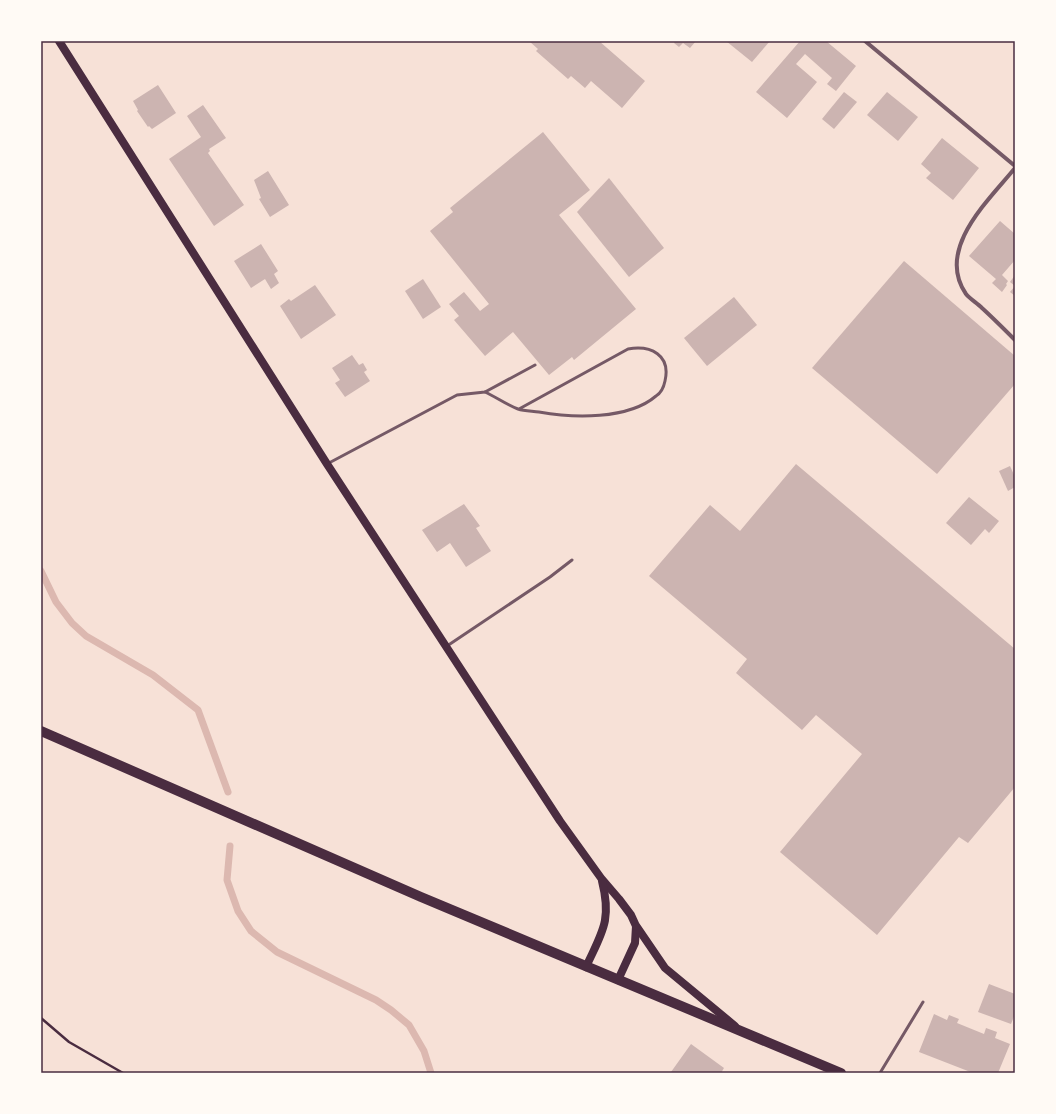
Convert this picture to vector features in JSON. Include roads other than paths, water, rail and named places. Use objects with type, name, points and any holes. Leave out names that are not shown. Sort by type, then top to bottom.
[{"type":"main road","points":[[59,41],[327,464],[560,821],[601,878],[619,899],[665,968],[740,1030]]},
{"type":"main road","points":[[41,731],[586,967],[841,1073]]},
{"type":"main road","points":[[586,967],[605,923],[607,900],[601,878]]},
{"type":"main road","points":[[618,980],[635,944],[636,926]]},
{"type":"street","points":[[865,41],[1015,167],[974,218],[963,236],[956,260],[959,278],[966,294],[1015,340]]},
{"type":"lane","points":[[485,392],[518,409],[560,416],[605,415],[642,406],[658,395],[664,385],[667,371],[664,361],[654,352],[641,347],[628,349],[518,409]]},
{"type":"lane","points":[[327,464],[457,395],[485,392],[535,365]]},
{"type":"lane","points":[[446,646],[550,577],[572,560]]},
{"type":"lane","points":[[880,1073],[923,1002]]},
{"type":"waterway","points":[[41,571],[56,602],[72,623],[86,636],[153,675],[198,710],[228,792]]},
{"type":"waterway","points":[[230,846],[227,880],[238,911],[251,931],[277,952],[376,1000],[391,1010],[409,1025],[424,1051],[431,1073]]}]
